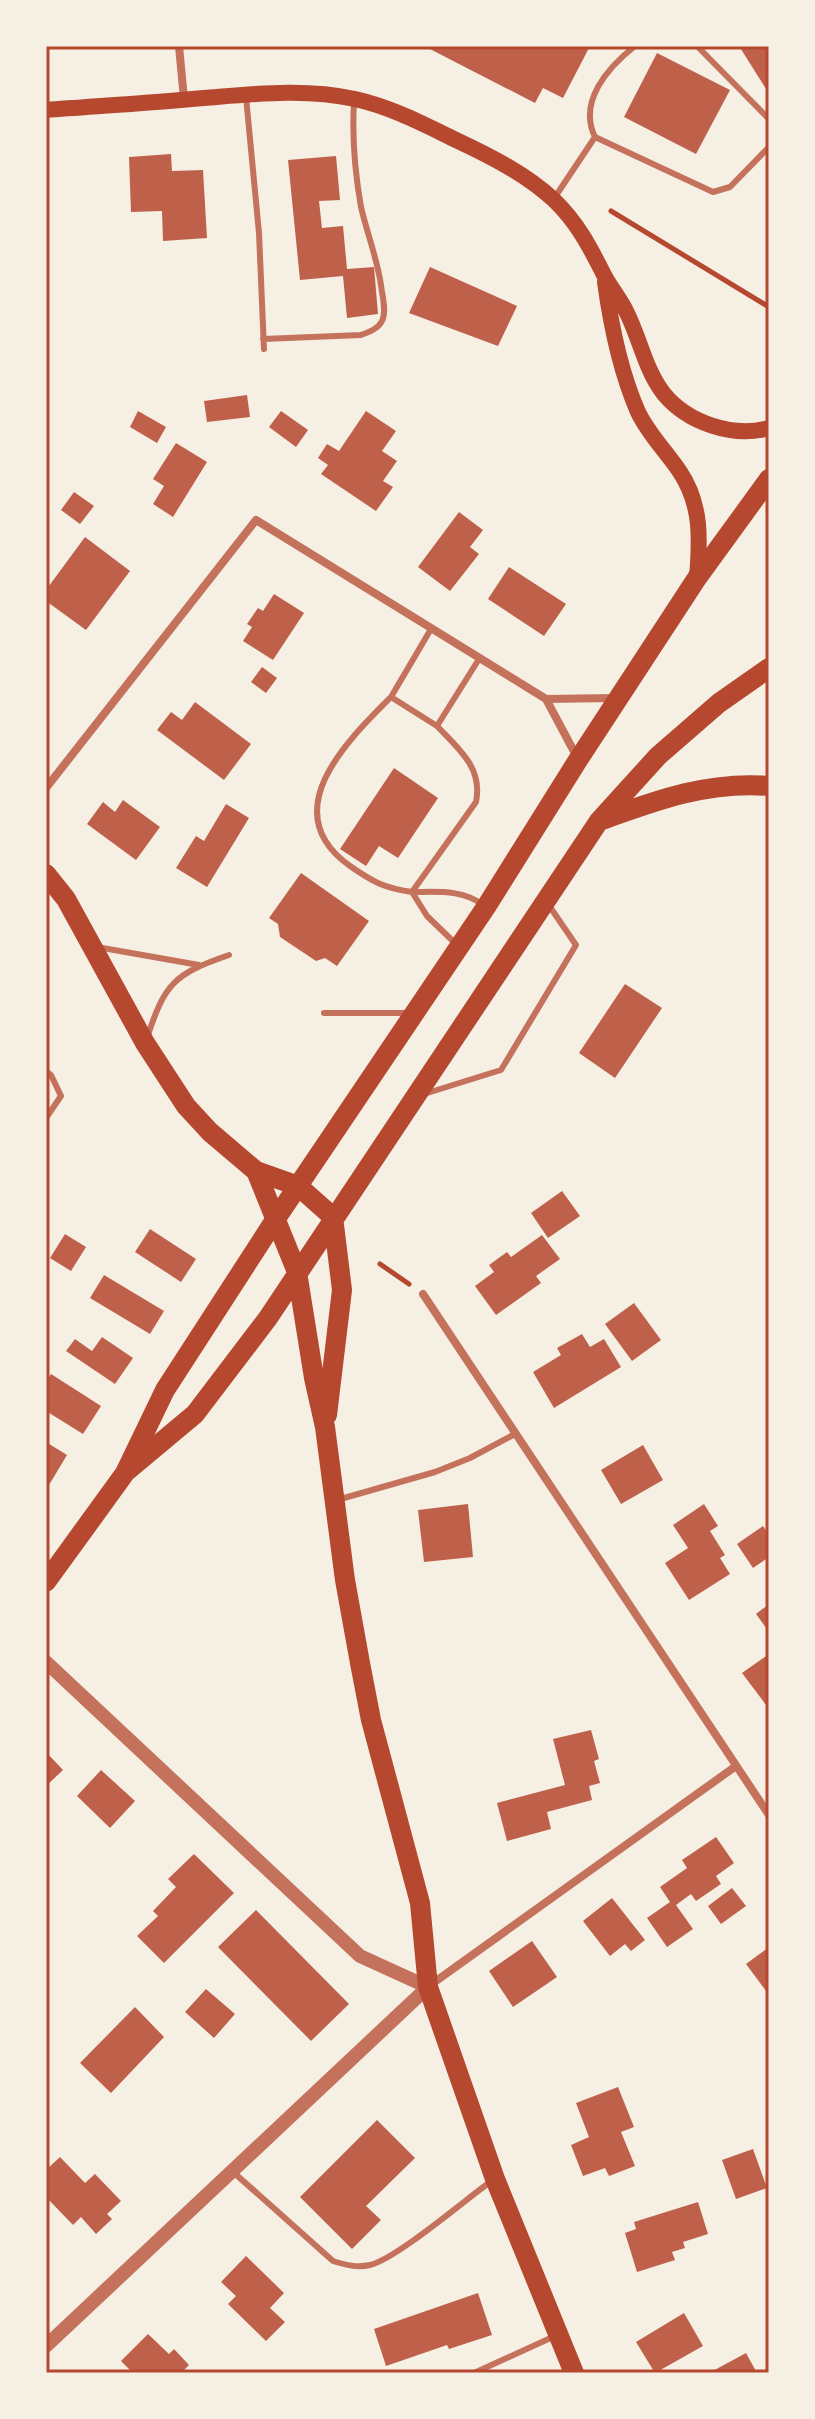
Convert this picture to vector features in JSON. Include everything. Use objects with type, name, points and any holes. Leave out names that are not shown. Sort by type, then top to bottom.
[{"type":"main road","points":[[46,110],[304,93],[354,98],[396,111],[516,171],[573,219],[626,311],[650,370],[671,400],[697,420],[715,427],[749,431],[769,428]]},
{"type":"main road","points":[[605,276],[609,314],[622,369],[638,411],[648,431],[680,472],[698,512],[697,578]]},
{"type":"main road","points":[[46,1582],[125,1473],[165,1390],[275,1220],[460,947],[697,578],[769,479]]},
{"type":"main road","points":[[125,1473],[195,1414],[268,1318],[599,821],[658,756],[719,703],[769,668]]},
{"type":"main road","points":[[599,821],[694,790],[721,786],[769,786]]},
{"type":"main road","points":[[46,874],[66,899],[145,1043],[186,1106],[210,1132],[256,1171],[298,1186],[333,1217],[342,1290],[325,1427]]},
{"type":"main road","points":[[256,1171],[297,1272],[325,1427],[345,1580],[371,1720],[420,1903],[428,1987],[495,2179],[574,2373]]},
{"type":"street","points":[[179,46],[184,100]]},
{"type":"street","points":[[46,788],[256,520],[546,699],[578,760]]},
{"type":"street","points":[[546,699],[619,698]]},
{"type":"street","points":[[423,1294],[769,1815]]},
{"type":"street","points":[[46,1662],[360,1956],[428,1987]]},
{"type":"street","points":[[46,2346],[428,1987],[736,1766]]},
{"type":"lane","points":[[635,46],[613,67],[595,91],[589,108],[589,124],[595,137],[713,192],[730,187],[769,147]]},
{"type":"lane","points":[[697,46],[769,119]]},
{"type":"lane","points":[[246,95],[259,233],[264,349]]},
{"type":"lane","points":[[263,339],[361,335],[381,322],[384,311],[379,273],[370,246],[358,185],[354,98]]},
{"type":"lane","points":[[553,200],[595,137]]},
{"type":"lane","points":[[431,629],[391,697],[331,764],[318,797],[318,813],[323,836],[341,860],[376,884],[412,892],[445,891],[473,897],[486,907]]},
{"type":"lane","points":[[437,726],[479,659]]},
{"type":"lane","points":[[391,697],[437,726],[476,772],[479,786],[476,802],[412,892]]},
{"type":"lane","points":[[412,892],[439,930],[460,947]]},
{"type":"lane","points":[[413,1097],[501,1070],[576,945],[545,899]]},
{"type":"lane","points":[[94,947],[199,965]]},
{"type":"lane","points":[[145,1043],[158,1002],[167,989],[199,965],[229,955]]},
{"type":"lane","points":[[324,1013],[416,1013]]},
{"type":"lane","points":[[46,1071],[61,1096],[46,1118]]},
{"type":"lane","points":[[333,1501],[435,1472],[515,1434]]},
{"type":"lane","points":[[232,2171],[333,2261],[354,2267],[372,2265],[391,2255],[495,2179]]},
{"type":"lane","points":[[474,2373],[558,2335]]},
{"type":"path","points":[[611,211],[769,307]]},
{"type":"path","points":[[380,1264],[423,1294]]},
{"type":"building","points":[[429,46],[590,46],[563,98],[543,88],[535,103]]},
{"type":"building","points":[[739,46],[769,46],[769,87],[766,89]]},
{"type":"building","points":[[657,53],[730,90],[696,154],[624,117]]},
{"type":"building","points":[[171,154],[172,171],[203,170],[207,238],[163,241],[162,211],[131,212],[129,157]]},
{"type":"building","points":[[336,156],[340,200],[319,201],[322,228],[343,226],[347,269],[374,267],[378,314],[347,318],[343,276],[300,280],[288,160]]},
{"type":"building","points":[[430,267],[517,306],[498,346],[409,313]]},
{"type":"building","points":[[247,395],[250,417],[207,422],[204,401]]},
{"type":"building","points":[[138,411],[166,427],[157,443],[130,427]]},
{"type":"building","points":[[281,411],[308,430],[296,447],[269,427]]},
{"type":"building","points":[[366,411],[396,431],[382,451],[397,461],[383,481],[393,487],[376,511],[321,474],[328,465],[318,458],[327,444],[339,451]]},
{"type":"building","points":[[176,443],[207,462],[173,517],[153,504],[164,486],[153,479]]},
{"type":"building","points":[[74,492],[94,506],[80,524],[61,510]]},
{"type":"building","points":[[459,512],[483,530],[470,547],[479,554],[450,591],[418,567]]},
{"type":"building","points":[[85,537],[130,571],[86,630],[46,601],[46,590]]},
{"type":"building","points":[[509,567],[566,604],[544,636],[488,599]]},
{"type":"building","points":[[274,594],[304,613],[273,660],[243,641],[252,627],[247,624],[258,608],[263,611]]},
{"type":"building","points":[[262,667],[277,678],[266,693],[251,682]]},
{"type":"building","points":[[195,702],[251,744],[224,780],[157,730],[171,712],[182,720]]},
{"type":"building","points":[[394,768],[438,798],[398,858],[379,846],[366,866],[340,849]]},
{"type":"building","points":[[123,800],[160,827],[136,860],[87,824],[103,802],[115,812]]},
{"type":"building","points":[[226,804],[249,818],[207,887],[176,868],[196,836],[204,841]]},
{"type":"building","points":[[301,873],[369,921],[337,966],[325,958],[316,961],[280,937],[278,924],[269,918]]},
{"type":"building","points":[[625,984],[662,1008],[615,1078],[579,1053]]},
{"type":"building","points":[[562,1191],[580,1216],[548,1238],[531,1213]]},
{"type":"building","points":[[150,1229],[196,1259],[181,1282],[135,1252]]},
{"type":"building","points":[[65,1234],[86,1247],[71,1271],[50,1258]]},
{"type":"building","points":[[542,1235],[560,1259],[536,1276],[541,1283],[496,1315],[475,1286],[494,1272],[489,1265],[507,1252],[511,1257]]},
{"type":"building","points":[[104,1275],[164,1311],[150,1334],[90,1298]]},
{"type":"building","points":[[634,1303],[661,1340],[632,1361],[605,1324]]},
{"type":"building","points":[[582,1334],[590,1347],[604,1339],[621,1367],[554,1408],[533,1372],[561,1355],[557,1348]]},
{"type":"building","points":[[102,1337],[133,1358],[115,1384],[66,1351],[75,1339],[92,1351]]},
{"type":"building","points":[[51,1374],[101,1406],[83,1434],[46,1411],[46,1382]]},
{"type":"building","points":[[46,1442],[67,1455],[49,1485],[46,1483]]},
{"type":"building","points":[[643,1445],[663,1480],[621,1504],[601,1470]]},
{"type":"building","points":[[468,1504],[473,1557],[424,1562],[418,1510]]},
{"type":"building","points":[[704,1504],[718,1526],[710,1531],[725,1555],[720,1558],[730,1574],[689,1600],[665,1563],[688,1548],[673,1525]]},
{"type":"building","points":[[763,1526],[769,1535],[769,1557],[753,1568],[737,1544]]},
{"type":"building","points":[[769,1604],[769,1632],[756,1614]]},
{"type":"building","points":[[769,1654],[769,1709],[742,1673]]},
{"type":"building","points":[[591,1730],[599,1759],[594,1761],[600,1783],[589,1786],[592,1800],[547,1812],[551,1829],[507,1841],[497,1803],[565,1785],[553,1739]]},
{"type":"building","points":[[46,1752],[63,1770],[46,1786]]},
{"type":"building","points":[[101,1770],[135,1801],[110,1828],[77,1796]]},
{"type":"building","points":[[716,1837],[734,1863],[716,1876],[721,1884],[696,1901],[691,1894],[676,1905],[693,1929],[667,1947],[647,1918],[670,1902],[660,1887],[687,1868],[682,1860]]},
{"type":"building","points":[[194,1854],[234,1893],[164,1963],[137,1936],[158,1916],[153,1911],[176,1887],[168,1879]]},
{"type":"building","points":[[732,1888],[746,1906],[721,1924],[708,1906]]},
{"type":"building","points":[[612,1898],[645,1940],[631,1951],[625,1944],[610,1956],[583,1921]]},
{"type":"building","points":[[256,1910],[349,2004],[311,2041],[218,1947]]},
{"type":"building","points":[[532,1941],[557,1977],[513,2007],[489,1971]]},
{"type":"building","points":[[769,1947],[769,1995],[746,1964]]},
{"type":"building","points":[[206,1989],[235,2014],[214,2038],[185,2012]]},
{"type":"building","points":[[135,2007],[164,2037],[111,2093],[80,2063]]},
{"type":"building","points":[[618,2087],[634,2127],[621,2132],[635,2166],[609,2176],[605,2168],[583,2176],[571,2145],[589,2137],[576,2103]]},
{"type":"building","points":[[377,2120],[415,2158],[366,2206],[381,2220],[352,2249],[300,2197]]},
{"type":"building","points":[[753,2149],[767,2188],[736,2199],[722,2160]]},
{"type":"building","points":[[60,2157],[85,2183],[95,2174],[121,2201],[107,2214],[112,2219],[96,2234],[81,2217],[73,2225],[46,2197],[46,2170]]},
{"type":"building","points":[[698,2202],[708,2234],[683,2242],[685,2248],[672,2252],[675,2260],[637,2272],[625,2233],[636,2229],[634,2222]]},
{"type":"building","points":[[246,2256],[284,2293],[270,2308],[285,2322],[266,2341],[228,2304],[236,2296],[221,2282]]},
{"type":"building","points":[[478,2293],[492,2335],[449,2349],[447,2345],[386,2366],[374,2329]]},
{"type":"building","points":[[684,2313],[703,2346],[655,2373],[636,2342]]},
{"type":"building","points":[[148,2334],[169,2354],[174,2349],[189,2365],[184,2370],[187,2373],[133,2373],[121,2361]]},
{"type":"building","points":[[746,2353],[757,2373],[709,2373]]}]
